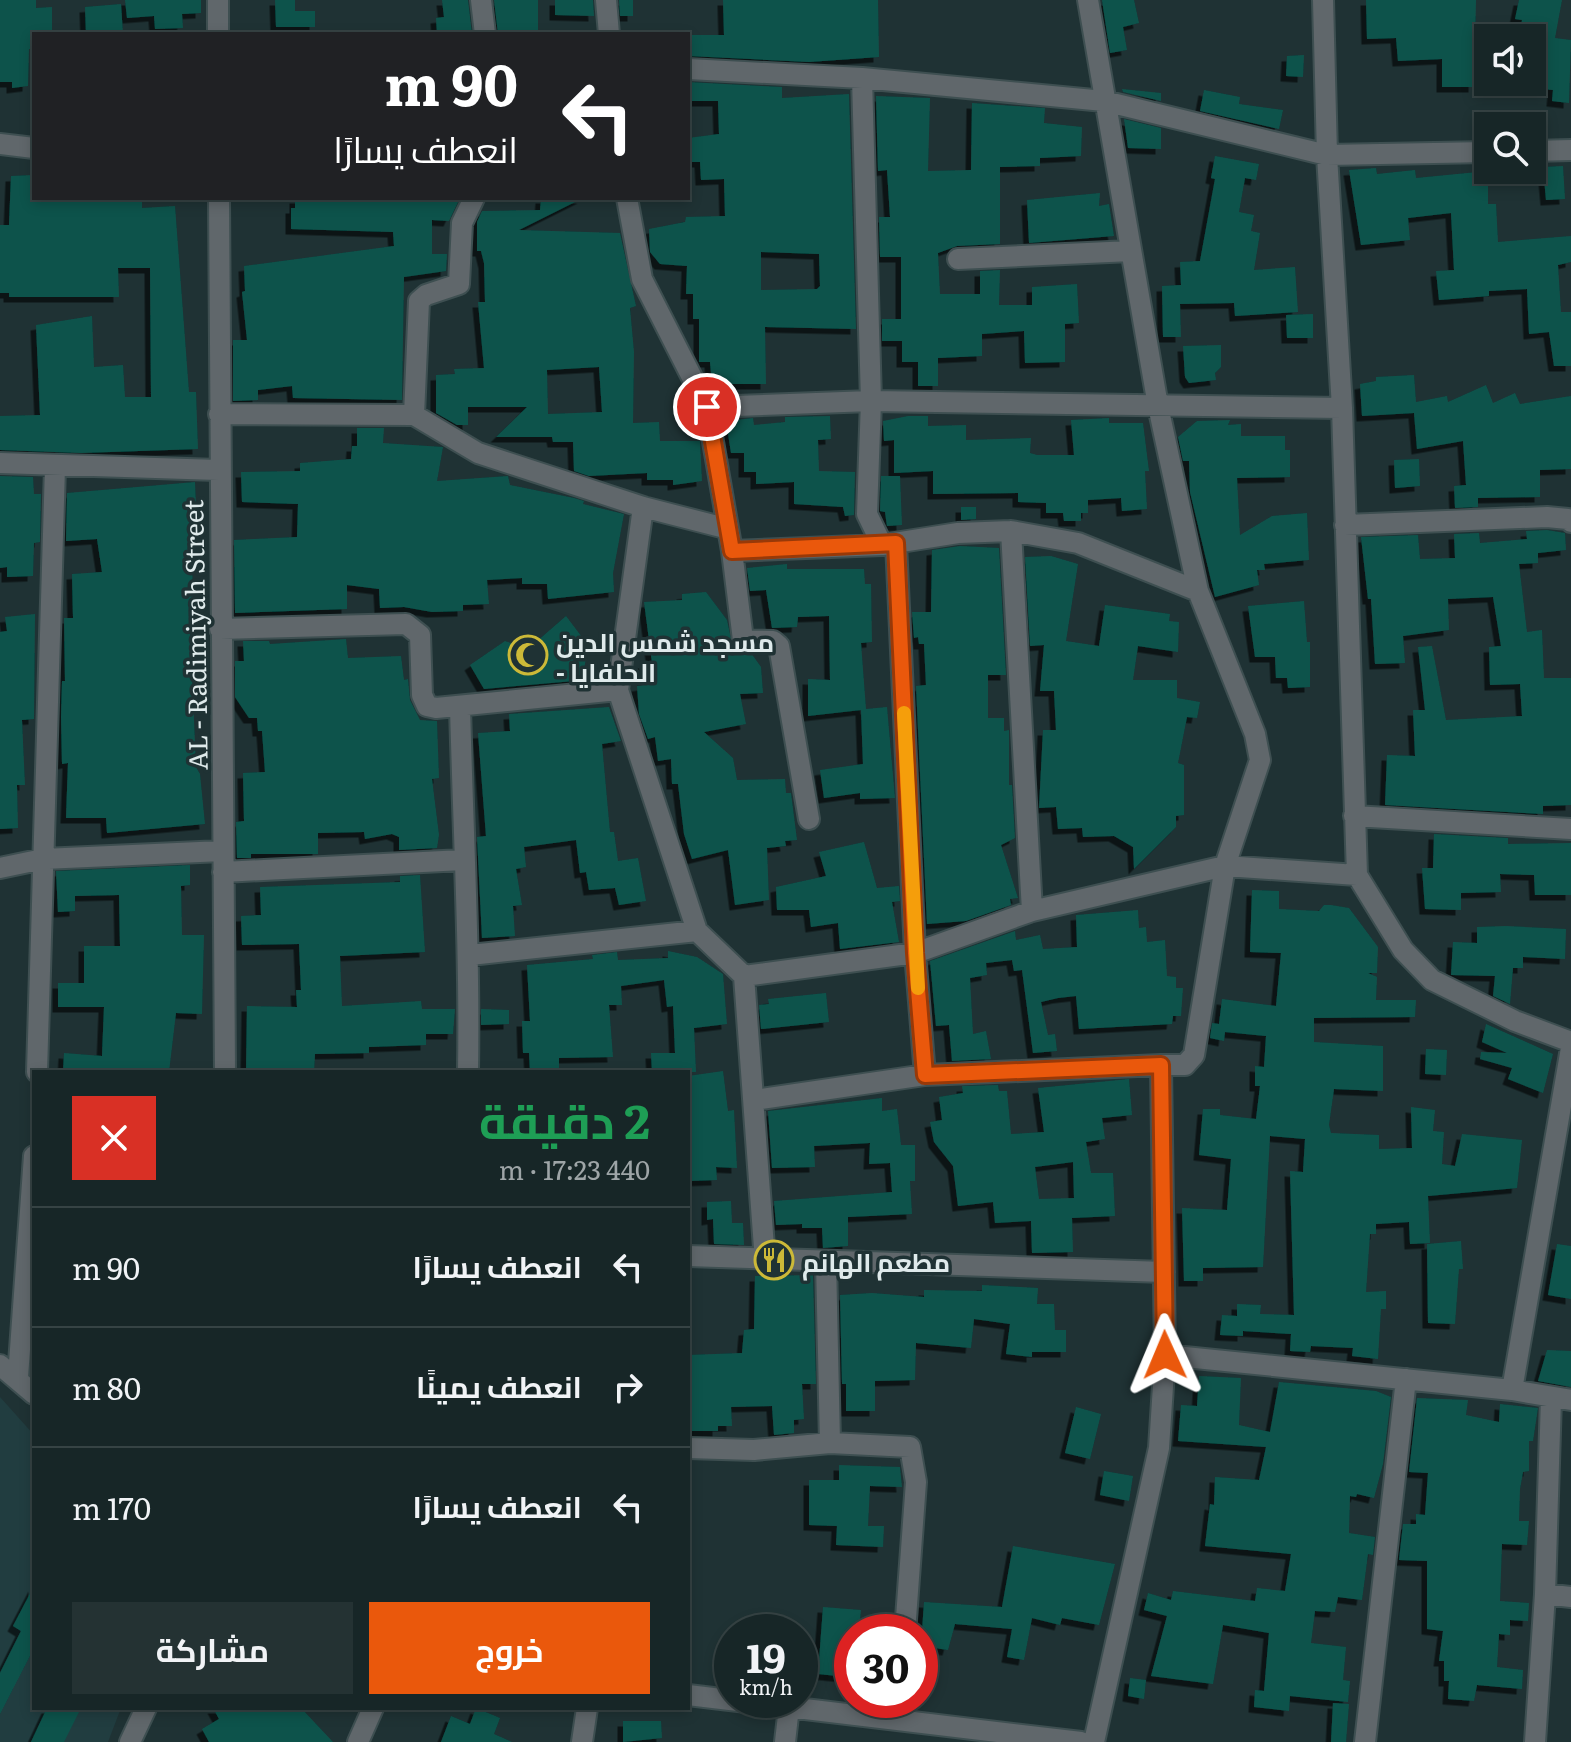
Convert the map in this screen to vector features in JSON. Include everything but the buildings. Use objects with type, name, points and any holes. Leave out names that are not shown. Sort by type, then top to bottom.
[{"type":"street","points":[[218,0],[218,32]]},
{"type":"street","points":[[481,0],[485,32]]},
{"type":"street","points":[[606,0],[609,32]]},
{"type":"street","points":[[754,1100],[925,1075],[1185,1065],[1194,1055],[1225,866],[1260,760],[1255,734],[1198,591],[1158,406],[1088,0]]},
{"type":"street","points":[[1323,0],[1327,155],[1342,408],[1357,875],[1403,950],[1432,980],[1571,1045],[1512,1390]]},
{"type":"street","points":[[690,69],[862,78],[1104,101],[1327,155],[1474,152]]},
{"type":"street","points":[[862,78],[871,401],[867,514],[889,544],[925,1075]]},
{"type":"street","points":[[0,144],[32,148]]},
{"type":"street","points":[[1546,151],[1571,150]]},
{"type":"street","name":"AL - Radimiyah Street","points":[[219,200],[218,470],[225,1070]]},
{"type":"street","points":[[414,415],[419,301],[426,295],[459,284],[462,223],[473,200]]},
{"type":"street","points":[[627,200],[642,279],[707,407],[725,528],[732,551],[743,640],[773,641],[779,646],[809,819]]},
{"type":"street","points":[[958,259],[1131,251]]},
{"type":"street","points":[[707,407],[871,401],[1342,408]]},
{"type":"street","points":[[219,414],[414,415],[478,453],[643,507],[725,528]]},
{"type":"street","points":[[0,463],[218,470]]},
{"type":"street","points":[[37,1070],[55,467]]},
{"type":"street","points":[[643,507],[618,690],[697,931],[744,976],[765,1261]]},
{"type":"street","points":[[1345,525],[1547,517],[1571,522]]},
{"type":"street","points":[[732,551],[889,544],[958,533],[1011,531],[1078,543],[1198,591]]},
{"type":"street","points":[[1011,531],[1032,911]]},
{"type":"street","points":[[220,629],[406,624],[420,635],[422,695],[427,706],[460,706],[618,690]]},
{"type":"street","points":[[460,706],[463,860],[470,955],[468,1070]]},
{"type":"street","points":[[1354,816],[1571,829]]},
{"type":"street","points":[[0,868],[43,859],[222,851]]},
{"type":"street","points":[[223,872],[463,860]]},
{"type":"street","points":[[744,976],[915,953],[1032,911],[1225,866],[1357,875]]},
{"type":"street","points":[[470,955],[697,931]]},
{"type":"street","points":[[1094,1742],[1154,1481],[1165,1355],[1161,1065]]},
{"type":"street","points":[[18,1377],[32,1198]]},
{"type":"street","points":[[690,1256],[1164,1272]]},
{"type":"street","points":[[826,1261],[830,1443]]},
{"type":"street","points":[[1165,1355],[1512,1390],[1561,1399],[1535,1742]]},
{"type":"street","points":[[0,1365],[32,1392]]},
{"type":"street","points":[[1365,1742],[1406,1379]]},
{"type":"street","points":[[690,1448],[754,1450],[830,1443],[910,1447],[916,1482],[906,1614]]},
{"type":"street","points":[[1545,1594],[1571,1597]]},
{"type":"street","points":[[690,1695],[714,1698]]},
{"type":"street","points":[[130,1742],[145,1710]]},
{"type":"street","points":[[358,1742],[372,1710]]},
{"type":"street","points":[[582,1742],[587,1710]]},
{"type":"street","points":[[785,1742],[788,1718]]},
{"type":"street","points":[[930,1718],[994,1737],[1081,1742]]},
{"type":"shaded area","points":[[0,1397],[32,1433],[32,1710],[120,1710],[108,1742],[0,1742]]},
{"type":"slow traffic","points":[[904,713],[918,988]]},
{"type":"place","name":"مسجد شمس الدين - الحلفايا","points":[[528,655]]},
{"type":"place","name":"مطعم الهانم","points":[[774,1260]]},
{"type":"route","points":[[707,407],[725,528],[732,551],[896,543],[915,953],[925,1075],[1161,1065],[1165,1355]]}]
